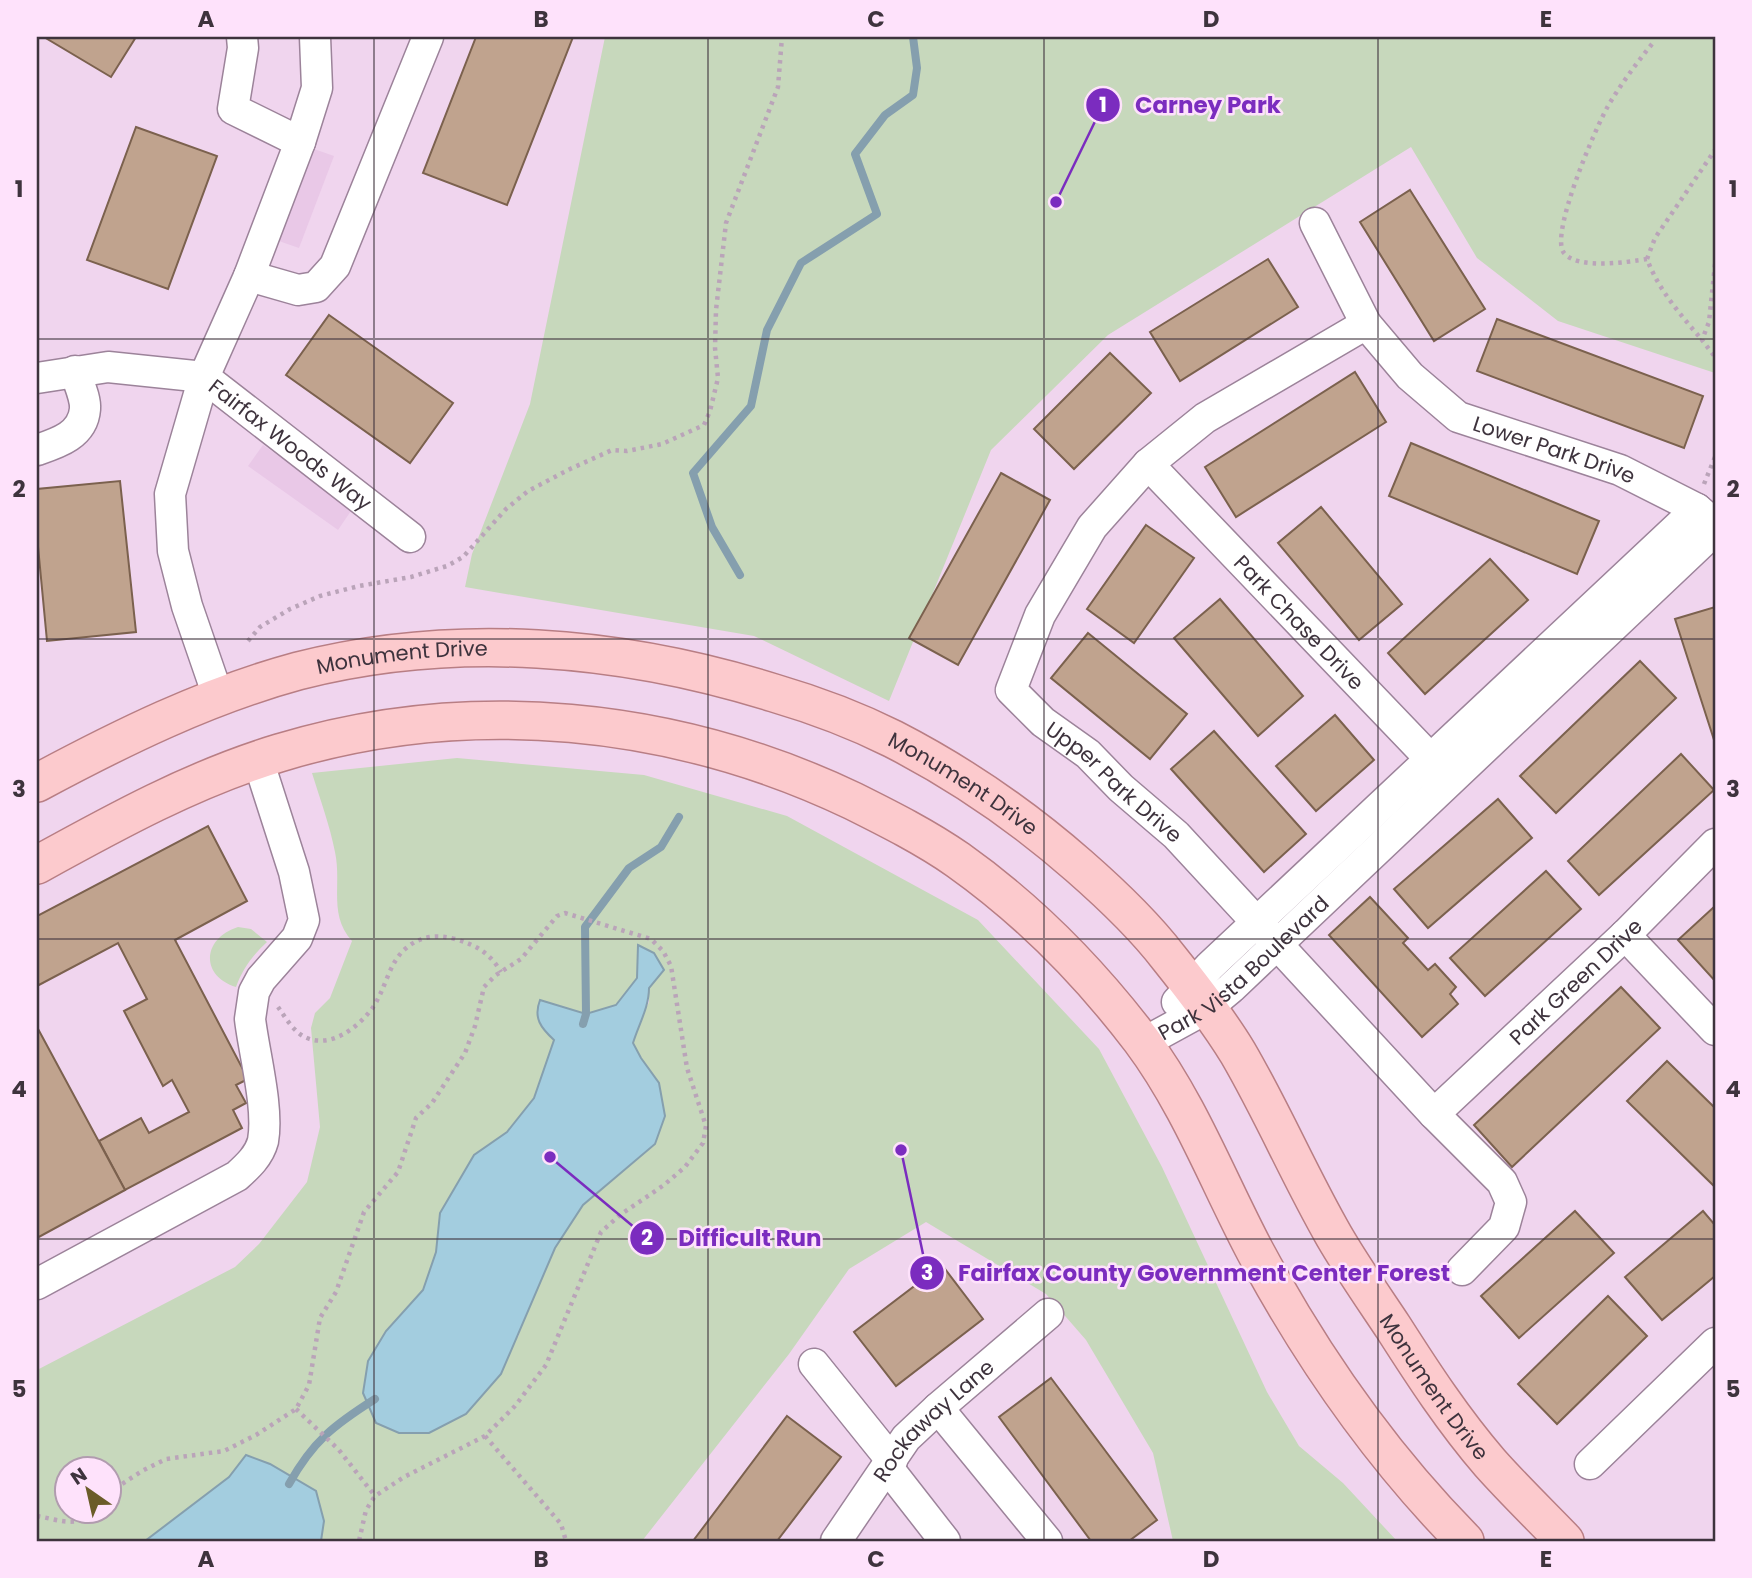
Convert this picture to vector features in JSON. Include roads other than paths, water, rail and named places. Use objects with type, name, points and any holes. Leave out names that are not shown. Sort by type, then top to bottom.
[{"type":"main road","name":"Monument Drive","points":[[37,783],[122,738],[218,696],[327,665],[390,654],[460,648],[492,647],[579,653],[662,664],[741,682],[836,714],[889,737],[951,771],[1052,843],[1095,880],[1166,953],[1235,1049],[1338,1243],[1435,1394],[1491,1464],[1565,1541]]},
{"type":"main road","points":[[37,865],[166,797],[258,760],[331,740],[435,723],[538,720],[672,738],[763,764],[804,779],[890,819],[955,858],[1000,893],[1096,986],[1143,1043],[1187,1116],[1277,1290],[1351,1408],[1391,1459],[1465,1541]]},
{"type":"street","points":[[242,37],[243,48],[233,109],[300,142]]},
{"type":"street","points":[[218,696],[187,606],[173,551],[170,494],[204,377],[249,276],[300,142],[317,88],[315,37]]},
{"type":"street","points":[[249,276],[298,290],[316,287],[335,267],[428,37]]},
{"type":"street","name":"Lower Park Drive","points":[[1315,223],[1366,324],[1410,376],[1458,417],[1620,470],[1709,521]]},
{"type":"street","name":"Upper Park Drive","points":[[1366,324],[1205,418],[1148,464],[1092,527],[1040,615],[1011,690],[1043,722],[1088,754],[1121,788],[1176,835],[1433,1114],[1502,1182],[1511,1202],[1504,1227],[1462,1270]]},
{"type":"street","name":"Fairfax Woods Way","points":[[37,378],[108,366],[204,377],[410,537]]},
{"type":"street","points":[[37,450],[61,442],[78,429],[85,408],[75,371]]},
{"type":"street","name":"Park Chase Drive","points":[[1148,464],[1440,770]]},
{"type":"street","name":"Park Vista Boulevard","points":[[1143,1043],[1198,997],[1709,521]]},
{"type":"street","points":[[37,1283],[237,1176],[253,1162],[262,1142],[264,1116],[250,1019],[254,992],[261,979],[297,938],[303,920],[294,872],[258,760]]},
{"type":"street","name":"Park Green Drive","points":[[1433,1114],[1625,935],[1715,844]]},
{"type":"street","points":[[1625,935],[1715,1030]]},
{"type":"street","name":"Rockaway Lane","points":[[835,1541],[906,1438],[1048,1314]]},
{"type":"street","points":[[1590,1464],[1715,1343]]},
{"type":"street","points":[[814,1364],[945,1541]]},
{"type":"street","points":[[938,1408],[1047,1541]]},
{"type":"water","points":[[638,945],[654,953],[664,970],[649,988],[646,1009],[633,1043],[659,1083],[665,1116],[655,1144],[583,1205],[555,1248],[501,1374],[466,1414],[429,1433],[399,1433],[376,1423],[363,1393],[368,1361],[386,1331],[423,1290],[436,1252],[440,1213],[474,1155],[507,1132],[534,1098],[554,1040],[545,1031],[538,1017],[540,1000],[586,1014],[616,1005],[637,978]]},
{"type":"water","points":[[246,1455],[270,1464],[316,1491],[324,1521],[321,1541],[145,1541],[229,1477]]},
{"type":"waterway","points":[[740,575],[712,527],[693,473],[751,406],[767,330],[801,263],[877,214],[855,154],[885,115],[913,95],[917,68],[913,37]]},
{"type":"waterway","points":[[583,1024],[586,1014],[585,927],[629,868],[661,847],[679,817]]},
{"type":"waterway","points":[[289,1484],[307,1456],[326,1435],[375,1399]]},
{"type":"place","name":"Carney Park","points":[[1056,202]]},
{"type":"place","name":"Fairfax County Government Center Forest","points":[[901,1150]]},
{"type":"place","name":"Difficult Run","points":[[550,1157]]}]
